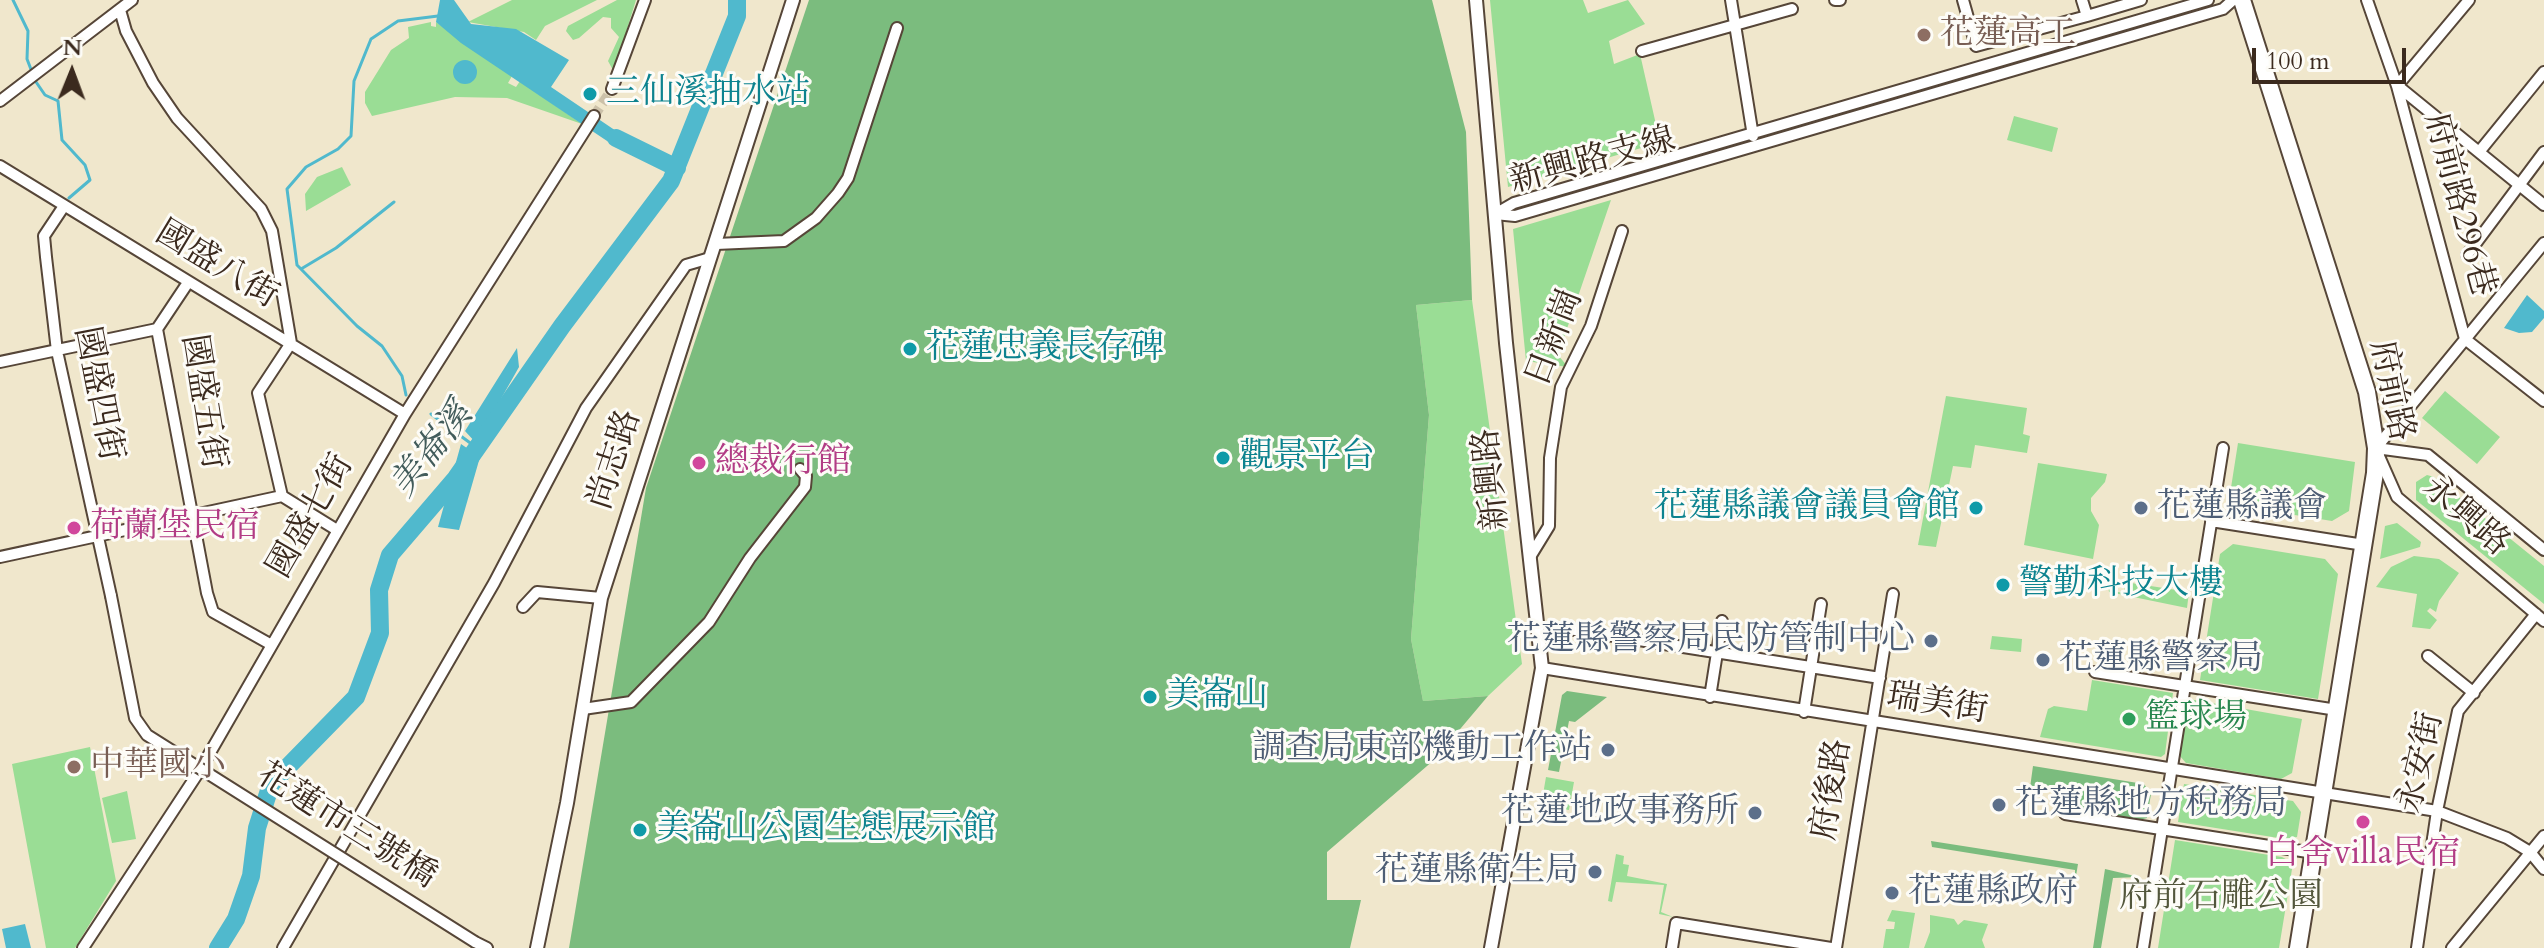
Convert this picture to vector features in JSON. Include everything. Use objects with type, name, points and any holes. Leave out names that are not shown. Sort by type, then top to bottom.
[{"type":"main road","name":"府前路","points":[[2242,0],[2367,392],[2376,448],[2364,545],[2298,948]]},
{"type":"street","points":[[0,101],[132,0]]},
{"type":"street","points":[[612,89],[645,0]]},
{"type":"street","name":"尚志路","points":[[537,948],[601,598],[793,0]]},
{"type":"street","name":"新興路","points":[[1476,0],[1542,668],[1491,948]]},
{"type":"street","points":[[1731,0],[1756,146]]},
{"type":"street","points":[[1963,0],[1976,46],[2141,0]]},
{"type":"street","points":[[2082,0],[2087,16]]},
{"type":"street","name":"新興路支線","points":[[1495,214],[1514,203],[2208,0]]},
{"type":"street","name":"新興路支線","points":[[1495,214],[1515,216],[2223,9],[2233,0]]},
{"type":"street","name":"府前路296巷","points":[[2367,0],[2397,86],[2465,339]]},
{"type":"street","points":[[2469,0],[2397,86],[2544,205]]},
{"type":"street","points":[[1642,51],[1792,9]]},
{"type":"street","points":[[120,10],[126,31],[153,83],[177,118],[261,209],[272,231],[291,343],[258,393],[282,496],[337,530]]},
{"type":"street","points":[[716,244],[784,241],[816,218],[838,193],[848,178],[897,28]]},
{"type":"street","points":[[2479,152],[2544,72]]},
{"type":"street","name":"國盛七街","points":[[83,948],[200,770],[405,414],[594,116]]},
{"type":"street","points":[[2467,255],[2544,152]]},
{"type":"street","name":"國盛八街","points":[[0,166],[187,284],[291,343],[405,414]]},
{"type":"street","name":"國盛四街","points":[[64,206],[44,236],[57,351],[111,596]]},
{"type":"street","name":"日新崗","points":[[1530,557],[1549,526],[1550,458],[1561,387],[1591,326],[1622,231]]},
{"type":"street","points":[[2376,448],[2544,243]]},
{"type":"street","points":[[283,948],[494,583],[586,408],[686,265],[710,258]]},
{"type":"street","name":"國盛五街","points":[[187,284],[157,329],[213,612],[270,644]]},
{"type":"street","points":[[0,362],[157,329]]},
{"type":"street","points":[[2465,339],[2544,401]]},
{"type":"street","points":[[2143,948],[2223,448]]},
{"type":"street","name":"永興路","points":[[2376,448],[2428,455],[2544,550]]},
{"type":"street","name":"永興路","points":[[2376,448],[2397,497],[2540,618]]},
{"type":"street","points":[[583,709],[631,702],[709,622],[750,558],[805,487],[806,476],[800,469]]},
{"type":"street","points":[[0,557],[193,518],[282,496]]},
{"type":"street","points":[[2211,521],[2364,545]]},
{"type":"street","points":[[523,607],[537,592],[601,598]]},
{"type":"street","name":"府後路","points":[[1834,948],[1893,594]]},
{"type":"street","name":"花蓮市三號橋","points":[[111,596],[135,718],[147,735],[487,948]]},
{"type":"street","points":[[1804,712],[1821,604]]},
{"type":"street","name":"永安街","points":[[2417,948],[2437,811],[2458,711],[2540,618]]},
{"type":"street","points":[[1710,697],[1722,621]]},
{"type":"street","points":[[1569,629],[1880,678]]},
{"type":"street","points":[[2428,656],[2474,693]]},
{"type":"street","name":"瑞美街","points":[[1542,668],[2171,771],[2437,811],[2498,834],[2530,852]]},
{"type":"street","points":[[2095,672],[2337,710]]},
{"type":"street","points":[[2065,814],[2314,853]]},
{"type":"street","points":[[2452,948],[2544,836]]},
{"type":"street","points":[[2530,852],[2544,869]]},
{"type":"street","points":[[1672,948],[1676,923],[1834,948]]},
{"type":"green space","points":[[512,0],[597,0],[545,26],[536,40],[524,32],[468,22]]},
{"type":"green space","points":[[617,0],[636,0],[614,72],[608,61],[619,37],[611,28],[611,18],[603,17],[573,40],[566,31],[568,26]]},
{"type":"green space","points":[[809,0],[1432,0],[1466,132],[1472,300],[1416,305],[1429,415],[1411,639],[1423,701],[1488,696],[1434,760],[1327,852],[1327,900],[1361,900],[1350,948],[569,948],[646,488]]},
{"type":"green space","points":[[1490,0],[1583,0],[1588,13],[1628,0],[1645,24],[1609,41],[1614,64],[1640,54],[1657,129],[1645,132],[1648,146],[1508,187]]},
{"type":"green space","points":[[431,22],[431,26],[436,27],[436,22],[512,76],[508,83],[516,87],[520,81],[582,124],[507,98],[455,97],[372,116],[365,103],[365,92],[391,50],[409,38],[408,27]]},
{"type":"green space","points":[[2014,116],[2058,128],[2052,152],[2007,140]]},
{"type":"green space","points":[[342,167],[351,185],[306,211],[305,194],[317,177]]},
{"type":"green space","points":[[1611,200],[1558,355],[1568,367],[1526,361],[1513,229]]},
{"type":"green space","points":[[1472,300],[1522,664],[1488,696],[1423,701],[1411,639],[1429,415],[1416,305]]},
{"type":"green space","points":[[2445,391],[2500,437],[2477,464],[2422,418]]},
{"type":"green space","points":[[1946,396],[2027,408],[2023,434],[2030,436],[2027,453],[1975,445],[1971,468],[1953,466],[1936,547],[1918,545]]},
{"type":"green space","points":[[2238,443],[2355,462],[2349,511],[2332,521],[2239,506],[2230,494]]},
{"type":"green space","points":[[2038,463],[2107,474],[2105,482],[2091,498],[2091,511],[2099,525],[2093,559],[2024,545]]},
{"type":"green space","points":[[2427,475],[2434,477],[2544,566],[2544,604],[2416,500],[2416,482]]},
{"type":"green space","points":[[2397,523],[2421,542],[2420,547],[2380,559],[2385,526]]},
{"type":"green space","points":[[2233,544],[2325,559],[2338,574],[2318,699],[2200,680],[2220,554]]},
{"type":"green space","points":[[2414,556],[2439,559],[2459,573],[2439,601],[2436,612],[2430,608],[2427,611],[2437,620],[2430,629],[2412,627],[2417,594],[2376,587],[2391,567]]},
{"type":"green space","points":[[2107,579],[2112,579],[2112,591],[2124,593],[2125,582],[2189,592],[2187,608],[2109,592]]},
{"type":"green space","points":[[1992,636],[2022,639],[2021,652],[1990,649]]},
{"type":"green space","points":[[2092,680],[2173,693],[2165,754],[2161,757],[2040,737],[2048,709],[2054,706],[2087,711]]},
{"type":"green space","points":[[1567,691],[1607,697],[1575,722],[1569,721],[1559,772],[1548,770],[1562,695]]},
{"type":"green space","points":[[2189,699],[2302,719],[2292,773],[2281,779],[2186,763],[2179,755]]},
{"type":"green space","points":[[90,747],[116,881],[75,948],[46,948],[12,764]]},
{"type":"green space","points":[[2033,766],[2144,784],[2151,794],[2147,818],[2139,820],[2069,806],[2062,796],[2049,789],[2029,795]]},
{"type":"green space","points":[[1546,777],[1574,782],[1569,810],[1541,806]]},
{"type":"green space","points":[[2184,784],[2293,801],[2301,812],[2297,837],[2285,839],[2178,822]]},
{"type":"green space","points":[[127,791],[136,839],[112,843],[102,798]]},
{"type":"green space","name":"府前石雕公園","points":[[2175,840],[2282,857],[2293,863],[2279,948],[2158,948]]},
{"type":"green space","points":[[1931,841],[2078,864],[2075,882],[2075,870],[1932,847]]},
{"type":"green space","points":[[1616,854],[1624,856],[1623,864],[1629,865],[1627,876],[1667,884],[1661,912],[1673,917],[1659,914],[1664,885],[1616,882],[1612,902],[1608,901]]},
{"type":"green space","points":[[2105,869],[2139,877],[2113,878],[2101,948],[2093,948]]},
{"type":"green space","points":[[1892,910],[1915,913],[1909,948],[1883,948],[1886,929],[1894,929],[1895,922],[1887,921]]},
{"type":"green space","points":[[1930,915],[1954,919],[1958,925],[1964,920],[1988,924],[1982,940],[1985,948],[1924,948],[1930,932]]},
{"type":"water","points":[[440,0],[454,0],[471,24],[516,29],[569,60],[551,87],[625,137],[616,147],[461,43],[436,22]]},
{"type":"water","points":[[465,60],[474,63],[477,72],[474,81],[465,84],[456,81],[453,72],[456,63]]},
{"type":"water","points":[[2527,295],[2544,311],[2544,318],[2532,332],[2519,333],[2504,328]]},
{"type":"water","points":[[517,348],[519,367],[476,443],[465,431]]},
{"type":"water","points":[[461,444],[480,457],[459,530],[438,527]]},
{"type":"water","points":[[25,924],[31,948],[6,948],[2,929]]},
{"type":"waterway","points":[[13,0],[28,31],[27,59],[32,72]]},
{"type":"waterway","name":"美崙溪","points":[[218,948],[236,919],[251,876],[257,828],[271,784],[356,697],[380,633],[379,590],[390,555],[456,478],[562,326],[671,181],[737,16],[737,0]]},
{"type":"waterway","points":[[406,395],[402,376],[382,346],[357,326],[297,265],[287,189],[306,167],[338,149],[351,136],[354,81],[371,39],[398,21],[438,16]]},
{"type":"waterway","points":[[34,79],[45,95],[58,101],[62,140],[85,165],[90,180],[69,198]]},
{"type":"waterway","points":[[616,138],[677,168]]},
{"type":"waterway","points":[[301,269],[336,248],[394,202]]},
{"type":"waterway","points":[[431,414],[477,448]]},
{"type":"tunnel","points":[[594,116],[612,89]]},
{"type":"place","name":"花蓮高工","points":[[1924,35]]},
{"type":"place","name":"三仙溪抽水站","points":[[590,94]]},
{"type":"place","name":"花蓮忠義長存碑","points":[[910,349]]},
{"type":"place","name":"觀景平台","points":[[1223,458]]},
{"type":"place","name":"總裁行館","points":[[699,463]]},
{"type":"place","name":"花蓮縣議會議員會館","points":[[1976,508]]},
{"type":"place","name":"花蓮縣議會","points":[[2141,508]]},
{"type":"place","name":"荷蘭堡民宿","points":[[74,528]]},
{"type":"place","name":"警勤科技大樓","points":[[2003,585]]},
{"type":"place","name":"花蓮縣警察局民防管制中心","points":[[1931,641]]},
{"type":"place","name":"花蓮縣警察局","points":[[2043,660]]},
{"type":"place","name":"美崙山","points":[[1150,697]]},
{"type":"place","name":"籃球場","points":[[2129,719]]},
{"type":"place","name":"調查局東部機動工作站","points":[[1608,750]]},
{"type":"place","name":"中華國小","points":[[74,767]]},
{"type":"place","name":"花蓮縣地方稅務局","points":[[1999,805]]},
{"type":"place","name":"花蓮地政事務所","points":[[1755,813]]},
{"type":"place","name":"白舍villa民宿","points":[[2363,822]]},
{"type":"place","name":"美崙山公園生態展示館","points":[[640,830]]},
{"type":"place","name":"花蓮縣衛生局","points":[[1595,872]]},
{"type":"place","name":"花蓮縣政府","points":[[1892,893]]}]
